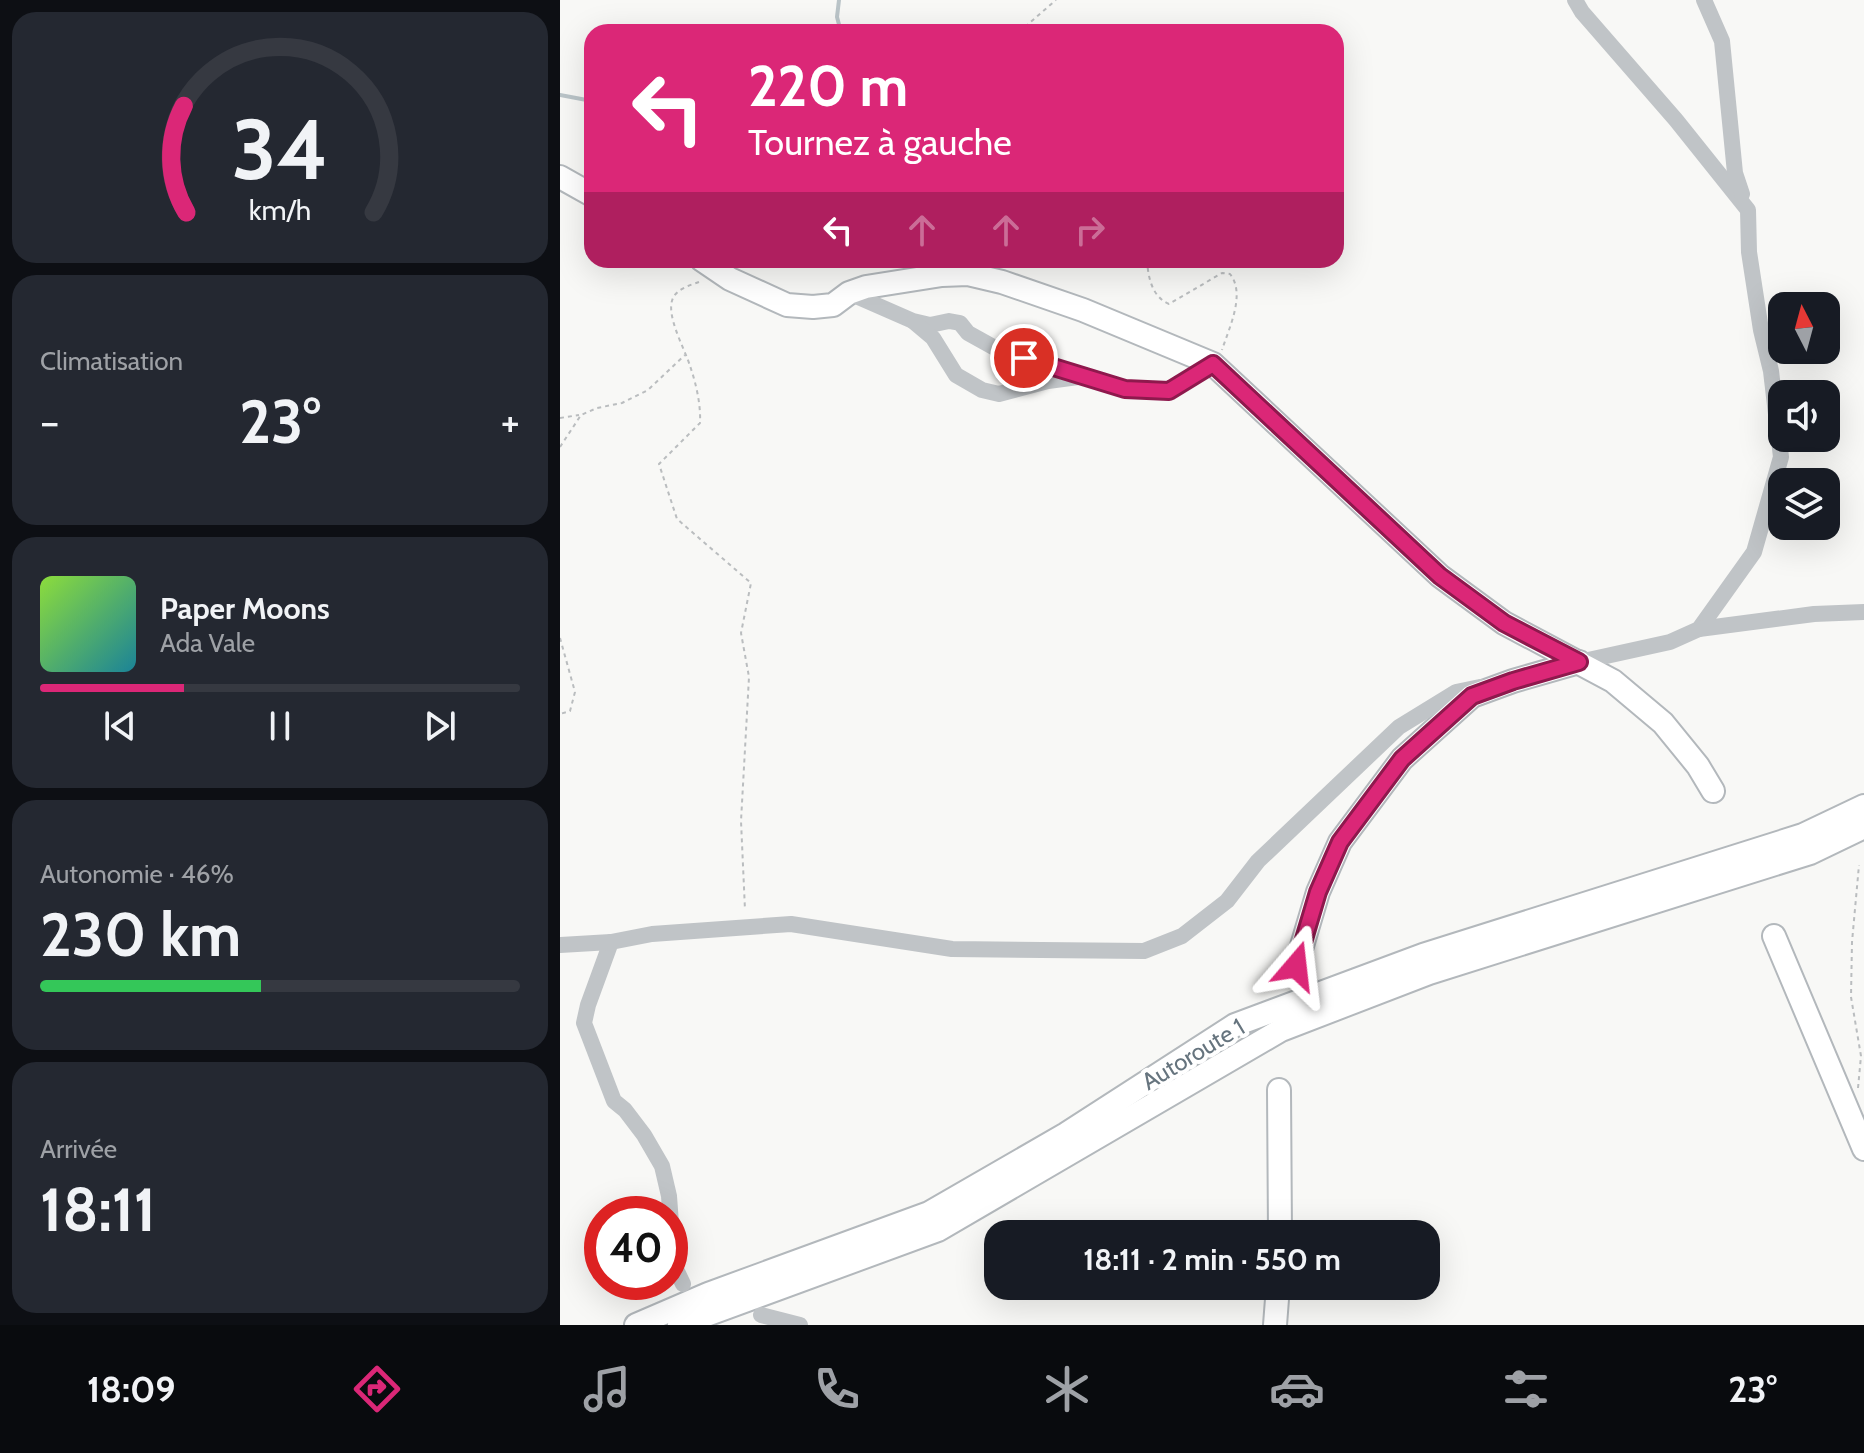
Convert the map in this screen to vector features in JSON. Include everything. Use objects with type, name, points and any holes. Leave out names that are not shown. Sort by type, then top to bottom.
[{"type":"main road","points":[[560,177],[584,190]]},
{"type":"main road","points":[[714,268],[730,279],[787,305],[813,307],[833,305],[849,293],[912,279],[968,274],[1002,282],[1083,310],[1213,364],[1440,576],[1504,623],[1613,681],[1663,723],[1698,766],[1713,791]]},
{"type":"main road","points":[[1296,966],[1318,892],[1340,842],[1402,759],[1472,696],[1579,662]]},
{"type":"main road","name":"Autoroute 1","points":[[636,1325],[708,1294],[929,1213],[1066,1134],[1235,1025],[1423,955],[1803,835],[1864,806]]},
{"type":"main road","name":"Autoroute 1","points":[[679,1325],[938,1230],[1281,1030],[1429,973],[1810,853],[1864,827]]},
{"type":"main road","points":[[1774,936],[1864,1149]]},
{"type":"main road","points":[[1279,1090],[1280,1220]]},
{"type":"main road","points":[[1275,1325],[1277,1300]]},
{"type":"street","points":[[1575,0],[1748,210]]},
{"type":"street","points":[[1699,629],[1754,552],[1781,457],[1771,371],[1749,252],[1748,210],[1735,173],[1722,41],[1704,0]]},
{"type":"street","points":[[849,293],[913,321],[930,325],[949,321],[960,323],[968,333],[995,348],[1125,389],[1169,391],[1213,364]]},
{"type":"street","points":[[913,321],[933,338],[956,375],[982,390],[999,394],[1048,381],[1083,376]]},
{"type":"street","points":[[1579,662],[1670,642],[1699,629],[1814,614],[1864,612]]},
{"type":"street","points":[[560,945],[611,942],[652,934],[791,924],[952,949],[1144,951],[1182,936],[1227,901],[1258,861],[1399,727],[1456,692],[1513,681]]},
{"type":"street","points":[[611,942],[584,1023],[614,1101],[638,1127],[662,1166],[669,1196]]},
{"type":"street","points":[[761,1315],[800,1325]]},
{"type":"path","points":[[1028,24],[1056,0]]},
{"type":"path","points":[[1148,268],[1152,287],[1162,301],[1169,304],[1222,273],[1230,274],[1236,282],[1233,314],[1220,357],[1213,364]]},
{"type":"path","points":[[730,279],[696,283],[674,295],[671,306],[701,410],[700,423],[659,464],[677,519],[751,583],[741,633],[749,677],[741,821],[746,928]]},
{"type":"path","points":[[560,418],[622,403],[648,390],[686,354]]},
{"type":"path","points":[[560,447],[581,415]]},
{"type":"path","points":[[560,638],[575,692],[570,711],[560,714]]},
{"type":"path","points":[[1857,1097],[1861,1056],[1851,997],[1859,865]]},
{"type":"waterway","points":[[839,0],[839,24]]},
{"type":"waterway","points":[[560,95],[584,100]]},
{"type":"route","points":[[1024,358],[1125,389],[1169,391],[1213,364],[1440,576],[1504,623],[1579,662],[1472,696],[1402,759],[1340,842],[1318,892],[1296,966]]}]
